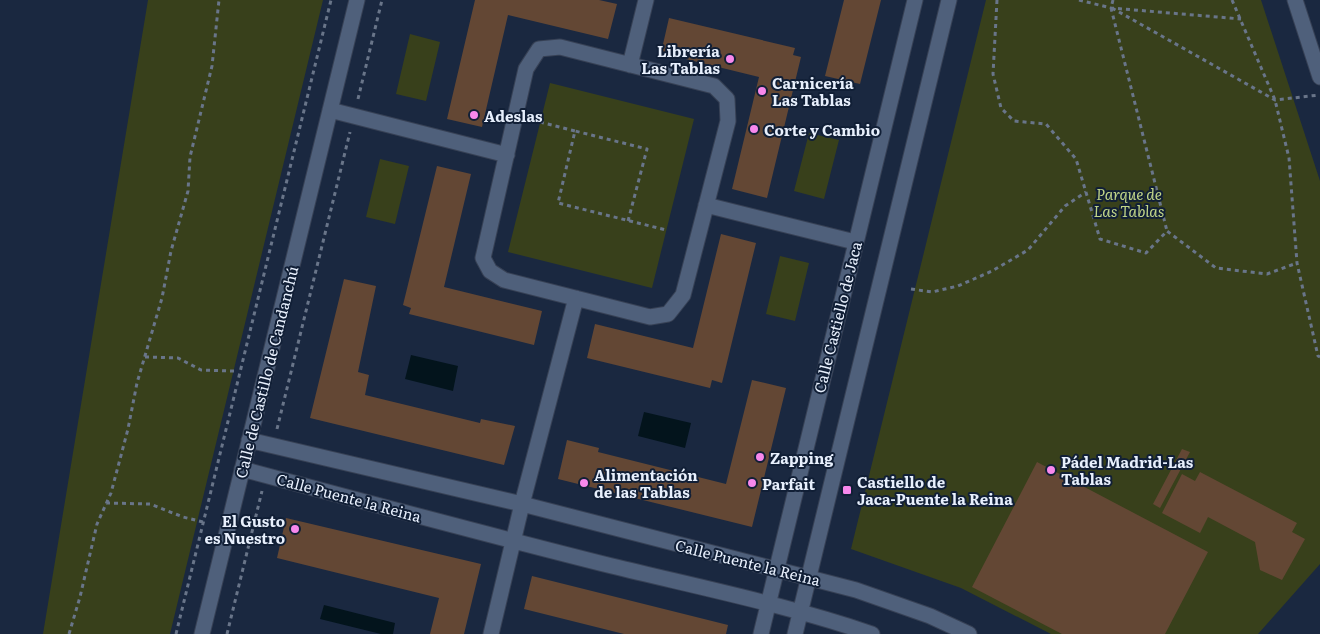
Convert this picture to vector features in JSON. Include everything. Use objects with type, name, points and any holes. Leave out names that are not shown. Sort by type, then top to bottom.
[{"type":"street","name":"Calle de Castillo de Candanchú","points":[[202,634],[357,0]]},
{"type":"street","points":[[630,65],[646,0]]},
{"type":"street","name":"Calle Castiello de Jaca","points":[[761,634],[915,0]]},
{"type":"street","points":[[795,634],[949,0]]},
{"type":"street","points":[[1296,0],[1316,54],[1320,77]]},
{"type":"street","points":[[560,47],[630,65],[714,86],[727,99],[728,121],[682,295],[668,314],[650,316],[504,280],[490,271],[483,258],[526,70],[539,49],[560,47]]},
{"type":"street","points":[[330,110],[507,155]]},
{"type":"street","points":[[706,205],[855,242]]},
{"type":"street","points":[[491,634],[522,504],[576,298]]},
{"type":"street","name":"Calle Puente la Reina","points":[[250,440],[522,504],[808,577],[865,593],[930,616],[969,634]]},
{"type":"street","name":"Calle Puente la Reina","points":[[242,469],[514,541],[767,604],[872,634]]},
{"type":"path","points":[[68,634],[80,597],[97,524],[111,493],[144,357],[162,298],[171,251],[188,191],[190,157],[212,66],[220,0]]},
{"type":"path","points":[[176,634],[331,0]]},
{"type":"path","points":[[357,102],[382,0]]},
{"type":"path","points":[[997,0],[993,74],[1001,108],[1014,121],[1046,124],[1076,159],[1100,238],[1146,253],[1166,230]]},
{"type":"path","points":[[1079,0],[1111,8],[1241,19]]},
{"type":"path","points":[[1113,0],[1111,8],[1166,230],[1216,268],[1267,274],[1297,263]]},
{"type":"path","points":[[1232,0],[1275,100],[1289,158],[1297,263],[1318,356],[1320,357]]},
{"type":"path","points":[[1111,8],[1275,100],[1320,95]]},
{"type":"path","points":[[540,122],[647,149],[628,221]]},
{"type":"path","points":[[575,131],[558,203],[666,230]]},
{"type":"path","points":[[277,428],[349,135]]},
{"type":"path","points":[[911,289],[932,292],[958,286],[1012,260],[1028,250],[1065,206],[1086,192]]},
{"type":"path","points":[[144,357],[178,358],[201,370],[234,371]]},
{"type":"path","points":[[227,634],[261,494]]},
{"type":"path","points":[[106,503],[150,504],[183,517],[203,522]]},
{"type":"green space","points":[[148,0],[323,0],[170,634],[43,634]]},
{"type":"green space","name":"Parque de Las Tablas","points":[[986,0],[1261,0],[1320,181],[1320,564],[1258,634],[1051,634],[961,588],[851,549]]},
{"type":"green space","points":[[410,34],[440,42],[426,101],[396,94]]},
{"type":"green space","points":[[550,83],[694,119],[652,288],[508,252]]},
{"type":"green space","points":[[809,133],[839,140],[824,199],[794,191]]},
{"type":"green space","points":[[380,159],[409,166],[395,224],[366,217]]},
{"type":"green space","points":[[780,256],[809,263],[795,321],[766,314]]},
{"type":"water","points":[[411,355],[458,366],[453,391],[405,379]]},
{"type":"water","points":[[644,412],[691,423],[685,448],[638,436]]},
{"type":"water","points":[[324,605],[395,623],[393,634],[381,634],[320,619]]},
{"type":"building","points":[[475,0],[599,0],[617,4],[608,39],[508,15],[482,127],[447,119]]},
{"type":"building","points":[[844,0],[881,0],[860,84],[825,76]]},
{"type":"building","points":[[669,18],[795,48],[793,55],[801,57],[767,198],[732,189],[759,77],[661,53]]},
{"type":"building","points":[[437,166],[471,174],[444,287],[542,311],[534,345],[409,314],[411,308],[403,305]]},
{"type":"building","points":[[721,234],[756,243],[722,383],[712,380],[710,388],[587,358],[595,324],[693,348]]},
{"type":"building","points":[[344,279],[376,286],[358,372],[369,375],[365,395],[480,423],[481,419],[515,426],[504,465],[310,418]]},
{"type":"building","points":[[752,380],[786,388],[752,527],[558,479],[567,440],[599,448],[598,452],[726,484]]},
{"type":"building","points":[[1182,449],[1190,452],[1160,508],[1153,504]]},
{"type":"building","points":[[1037,462],[1208,552],[1165,634],[1062,634],[972,587]]},
{"type":"building","points":[[1200,472],[1297,523],[1292,532],[1305,539],[1282,580],[1260,570],[1255,542],[1208,517],[1200,533],[1162,513],[1182,474],[1195,481]]},
{"type":"building","points":[[286,518],[481,564],[464,634],[430,634],[439,598],[277,558]]},
{"type":"building","points":[[532,576],[728,625],[726,634],[624,634],[524,609]]},
{"type":"place","name":"Librería Las Tablas","points":[[730,59]]},
{"type":"place","name":"Carnicería Las Tablas","points":[[762,91]]},
{"type":"place","name":"Adeslas","points":[[474,115]]},
{"type":"place","name":"Corte y Cambio","points":[[754,129]]},
{"type":"place","name":"Zapping","points":[[760,457]]},
{"type":"place","name":"Pádel Madrid-Las Tablas","points":[[1051,470]]},
{"type":"place","name":"Alimentación de las Tablas","points":[[584,483]]},
{"type":"place","name":"Parfait","points":[[752,483]]},
{"type":"place","name":"Castiello de Jaca-Puente la Reina","points":[[847,490]]},
{"type":"place","name":"El Gusto es Nuestro","points":[[295,529]]}]
